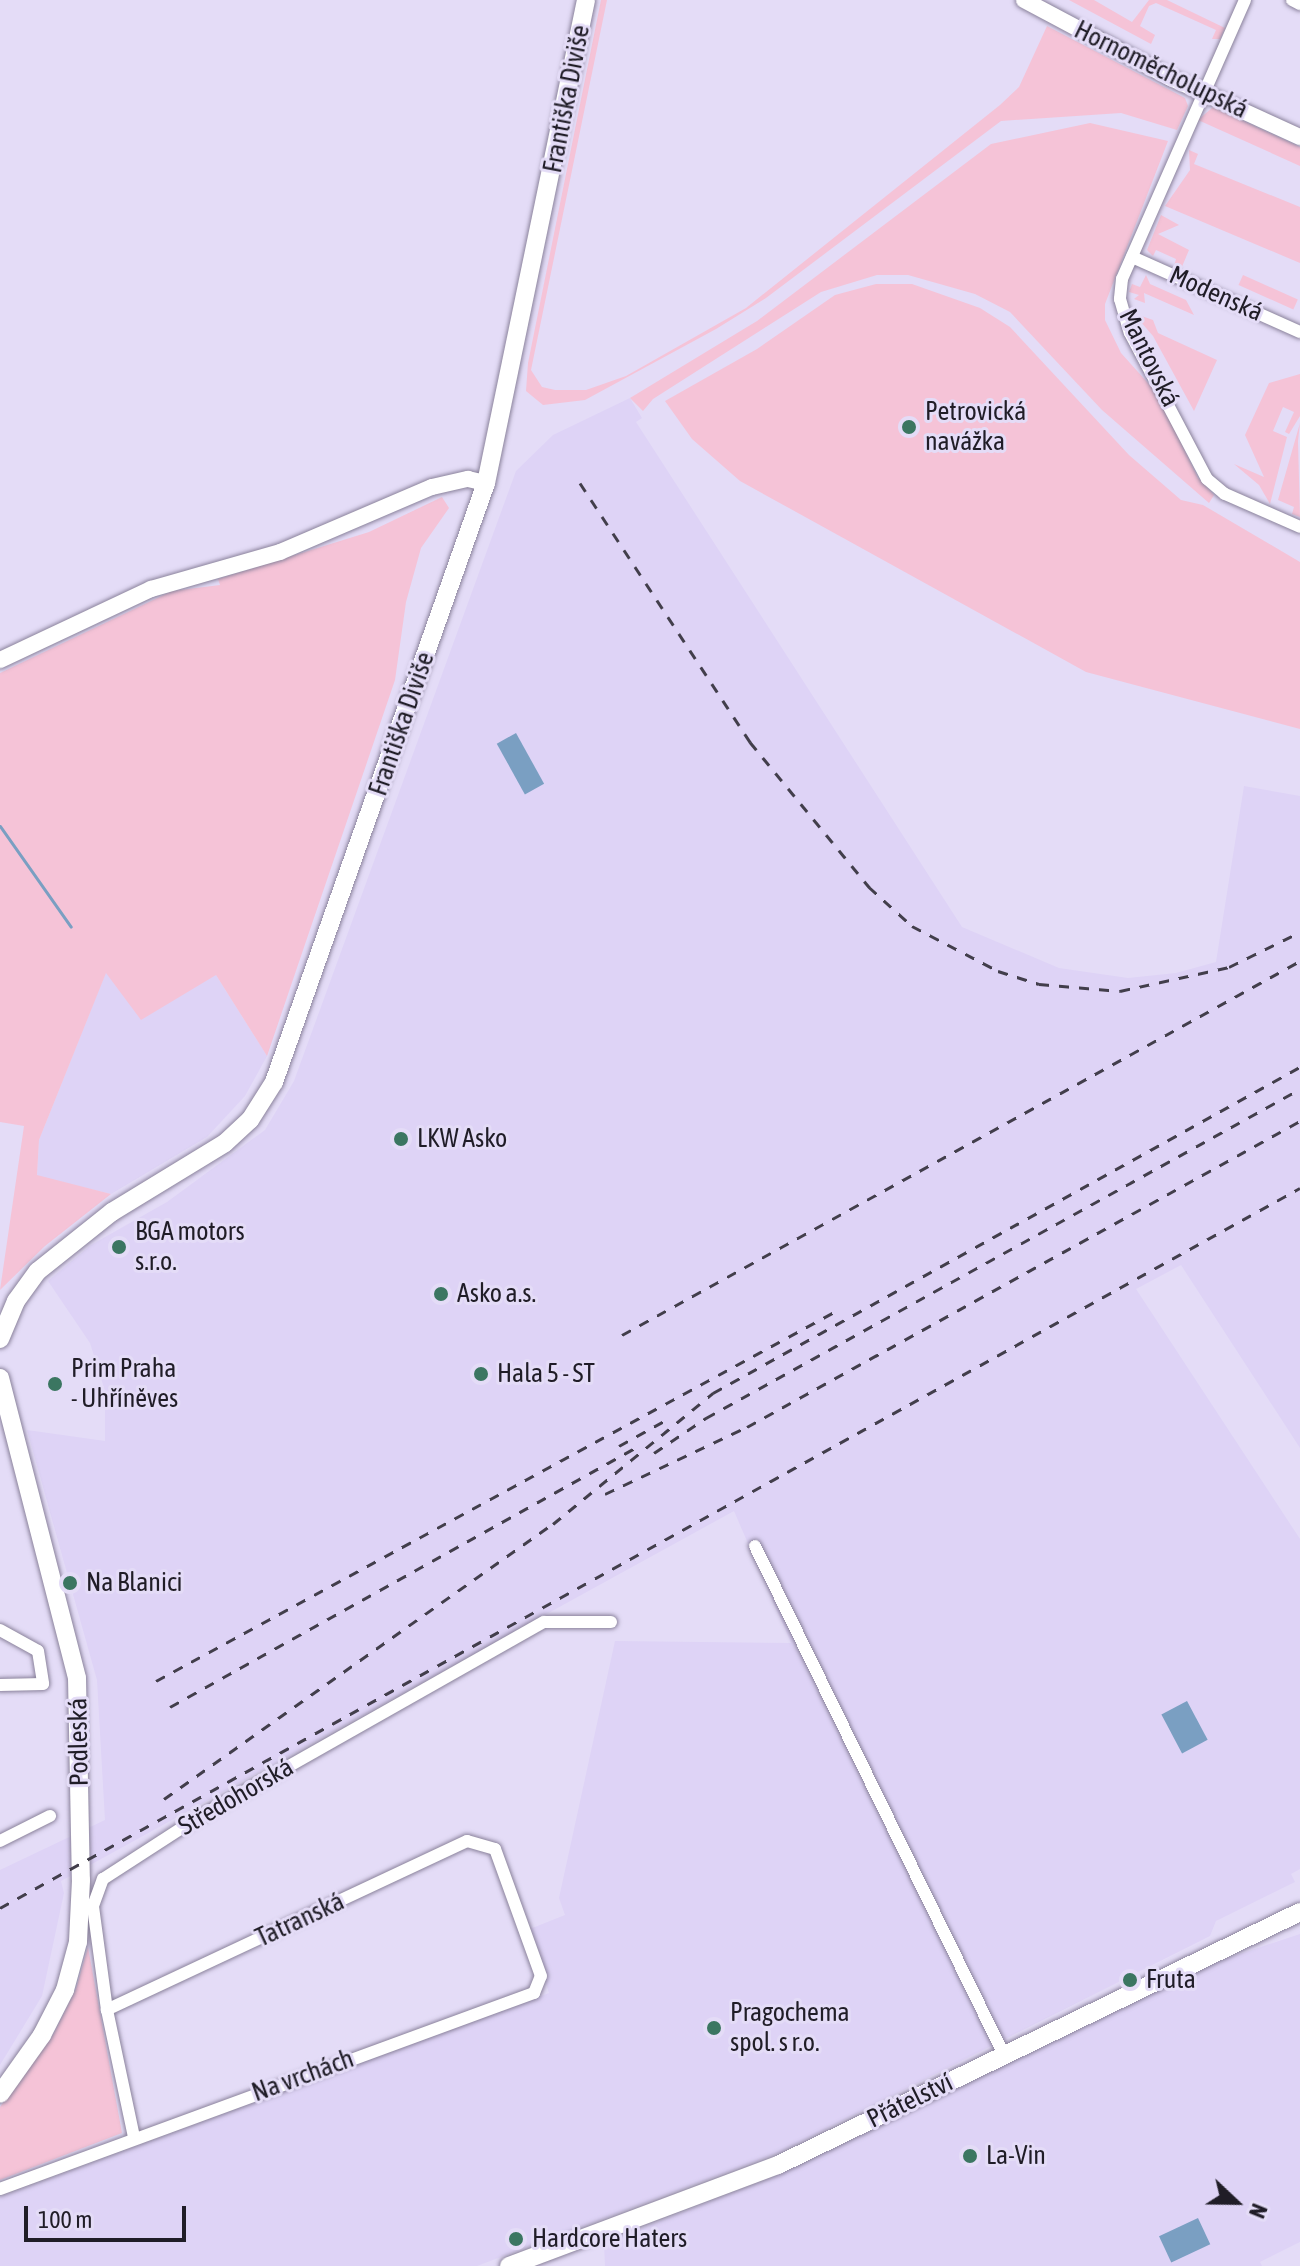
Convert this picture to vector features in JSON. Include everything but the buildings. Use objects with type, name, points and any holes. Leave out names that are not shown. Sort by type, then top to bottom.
[{"type":"main road","name":"Františka Diviše","points":[[5,1312],[38,1271],[59,1251],[225,1143],[267,1095],[486,483],[586,0]]},
{"type":"main road","points":[[0,1339],[5,1312]]},
{"type":"main road","name":"Podleská","points":[[0,1378],[77,1678],[81,1880],[76,1955],[65,1990],[42,2035],[0,2094]]},
{"type":"main road","name":"Přátelství","points":[[509,2266],[778,2165],[1300,1912]]},
{"type":"street","name":"Hornoměcholupská","points":[[1024,0],[1203,93],[1300,137]]},
{"type":"street","name":"Mantovská","points":[[1245,0],[1132,257],[1121,288],[1123,311],[1203,471],[1225,494],[1300,527]]},
{"type":"street","points":[[1292,0],[1300,4]]},
{"type":"street","name":"Modenská","points":[[1132,257],[1300,332]]},
{"type":"street","points":[[0,660],[151,589],[280,552],[432,487],[468,479],[486,483]]},
{"type":"street","points":[[755,1546],[1004,2055]]},
{"type":"street","name":"Středohorská","points":[[134,2137],[107,2010],[93,1906],[103,1879],[199,1817],[544,1622],[611,1622]]},
{"type":"street","points":[[0,1630],[38,1651],[43,1684],[0,1685]]},
{"type":"street","points":[[0,1841],[50,1816]]},
{"type":"street","name":"Tatranská","points":[[107,2010],[467,1841],[495,1849]]},
{"type":"street","name":"Na vrchách","points":[[0,2189],[134,2137],[534,1993],[541,1976],[523,1919],[495,1849]]},
{"type":"shaded area","points":[[601,0],[607,0],[531,370],[542,387],[555,390],[586,390],[626,376],[746,308],[1000,105],[1019,87],[1047,26],[1185,98],[1188,106],[1177,130],[1121,113],[1001,121],[766,298],[716,329],[585,400],[543,405],[526,391],[528,363]]},
{"type":"shaded area","points":[[1069,0],[1094,0],[1132,22],[1149,0],[1167,0],[1225,28],[1220,39],[1212,39],[1216,30],[1156,3],[1149,6],[1140,26],[1155,35],[1151,44]]},
{"type":"shaded area","points":[[1213,107],[1300,147],[1300,166],[1198,120]]},
{"type":"shaded area","points":[[1090,123],[1168,141],[1105,304],[1105,320],[1121,353],[1156,392],[1198,478],[1214,495],[1209,503],[1102,410],[1010,312],[975,294],[908,275],[877,275],[821,292],[653,399],[643,411],[630,398],[757,321],[991,144]]},
{"type":"shaded area","points":[[1189,150],[1198,154],[1194,164],[1300,207],[1300,263],[1165,206],[1190,170]]},
{"type":"shaded area","points":[[1161,215],[1179,225],[1158,234],[1189,250],[1181,269],[1174,266],[1176,259],[1156,250],[1153,256],[1147,250]]},
{"type":"shaded area","points":[[1146,275],[1150,284],[1186,300],[1194,315],[1144,293],[1145,303],[1134,299],[1139,295],[1129,292],[1132,284],[1140,287]]},
{"type":"shaded area","points":[[1243,275],[1298,299],[1293,309],[1239,285]]},
{"type":"shaded area","points":[[876,284],[912,284],[980,308],[1010,327],[1129,455],[1181,500],[1203,505],[1300,562],[1300,729],[1086,672],[740,481],[692,439],[665,401],[757,349],[835,295]]},
{"type":"shaded area","points":[[1133,313],[1153,320],[1158,333],[1217,360],[1194,411],[1153,336]]},
{"type":"shaded area","points":[[1300,374],[1300,416],[1289,434],[1285,432],[1294,412],[1283,407],[1273,431],[1287,437],[1270,504],[1259,485],[1234,464],[1264,477],[1245,435],[1269,383]]},
{"type":"shaded area","points":[[630,398],[642,418],[636,422],[962,927],[1059,968],[1128,978],[1176,973],[1216,962],[1244,786],[1300,796],[1300,1448],[1181,1265],[1136,1289],[1300,1539],[1300,1869],[1291,1874],[1295,1882],[1216,1921],[1210,1936],[780,2152],[477,2266],[0,2266],[0,2197],[549,1993],[530,1929],[565,1915],[559,1898],[615,1641],[791,1643],[734,1511],[61,1881],[64,1893],[42,1996],[0,2065],[0,1870],[105,1820],[97,1680],[27,1430],[105,1441],[105,1391],[90,1343],[48,1281],[91,1245],[167,1202],[265,1130],[294,1081],[516,471],[553,435]]},
{"type":"shaded area","points":[[1300,423],[1300,517],[1292,514],[1294,507],[1278,500]]},
{"type":"shaded area","points":[[442,497],[449,508],[421,548],[406,602],[395,680],[267,1056],[216,975],[141,1020],[106,973],[39,1140],[37,1175],[111,1194],[45,1246],[0,1290],[24,1126],[0,1122],[0,673],[172,591],[220,585],[218,579],[369,532]]},
{"type":"shaded area","points":[[106,972],[216,975],[267,1056],[245,1096],[207,1137],[111,1194],[37,1176],[39,1140]]},
{"type":"shaded area","points":[[1300,1934],[1300,2242],[1260,2262],[1262,2266],[605,2266],[604,2243],[778,2175],[1216,1962]]},
{"type":"shaded area","points":[[88,1947],[122,2133],[0,2180],[0,2107],[53,2035],[76,1989]]},
{"type":"water","points":[[516,733],[544,784],[525,794],[497,744]]},
{"type":"water","points":[[1187,1701],[1208,1740],[1182,1753],[1161,1715]]},
{"type":"water","points":[[1198,2218],[1210,2244],[1171,2262],[1159,2236]]},
{"type":"waterway","points":[[0,826],[71,927]]},
{"type":"railway","points":[[580,483],[750,742],[869,887],[912,926],[998,971],[1039,984],[1120,991],[1229,967],[1300,932]]},
{"type":"railway","points":[[622,1335],[1300,961]]},
{"type":"railway","points":[[164,1799],[553,1524],[713,1393],[1300,1067]]},
{"type":"railway","points":[[654,1453],[706,1418],[1300,1089]]},
{"type":"railway","points":[[605,1494],[747,1427],[1300,1121]]},
{"type":"railway","points":[[0,1908],[1300,1188]]},
{"type":"railway","points":[[156,1681],[838,1310]]},
{"type":"railway","points":[[619,1446],[668,1419]]},
{"type":"railway","points":[[170,1707],[635,1448]]},
{"type":"place","name":"Petrovická navážka","points":[[909,427]]},
{"type":"place","name":"LKW Asko","points":[[401,1139]]},
{"type":"place","name":"BGA motors s.r.o.","points":[[119,1247]]},
{"type":"place","name":"Asko a.s.","points":[[441,1294]]},
{"type":"place","name":"Hala 5 - ST","points":[[481,1374]]},
{"type":"place","name":"Prim Praha - Uhříněves","points":[[55,1384]]},
{"type":"place","name":"Na Blanici","points":[[70,1583]]},
{"type":"place","name":"Fruta","points":[[1130,1980]]},
{"type":"place","name":"Pragochema spol. s r.o.","points":[[714,2028]]},
{"type":"place","name":"La-Vin","points":[[970,2156]]},
{"type":"place","name":"Hardcore Haters","points":[[516,2239]]}]
